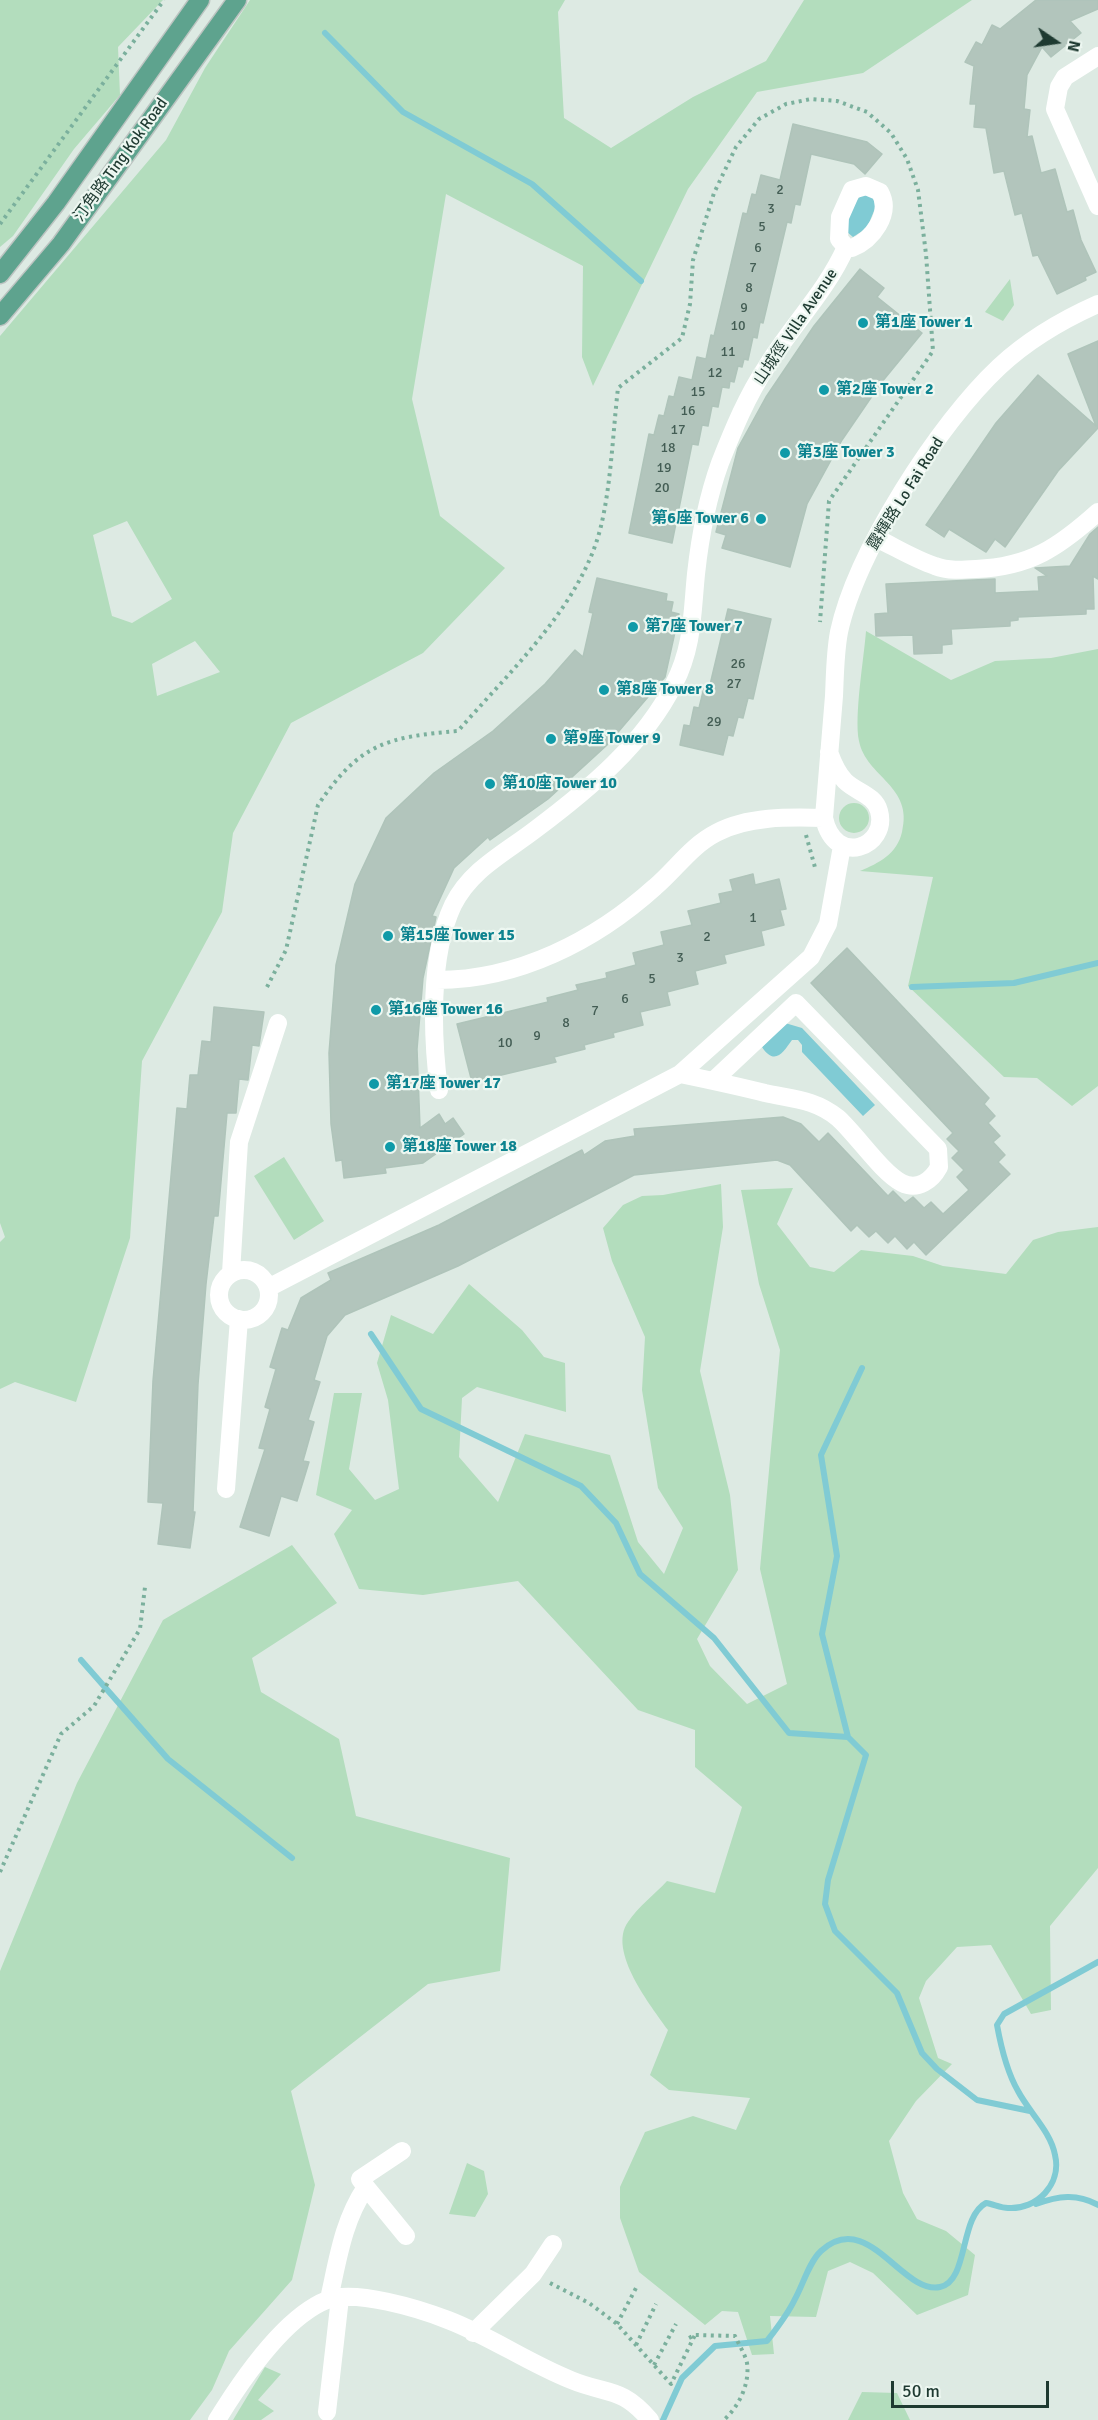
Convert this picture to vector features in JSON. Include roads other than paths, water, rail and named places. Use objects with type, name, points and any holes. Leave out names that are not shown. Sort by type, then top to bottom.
[{"type":"main road","name":"汀角路 Ting Kok Road","points":[[0,274],[56,203],[200,0]]},
{"type":"main road","name":"汀角路 Ting Kok Road","points":[[0,316],[61,244],[237,0]]},
{"type":"street","points":[[1098,56],[1065,77],[1059,87],[1055,109],[1098,206]]},
{"type":"street","name":"山城徑 Villa Avenue","points":[[439,1090],[434,1022],[436,980],[453,905],[484,865],[538,828],[591,784],[645,728],[666,699],[685,658],[692,632],[700,540],[711,494],[732,432],[766,366],[825,288],[846,248]]},
{"type":"street","name":"露輝路 Lo Fai Road","points":[[824,818],[838,634],[854,585],[876,538],[941,438],[999,368],[1048,329],[1098,304]]},
{"type":"street","points":[[876,538],[944,568],[1003,567],[1053,549],[1082,528],[1098,512]]},
{"type":"street","points":[[436,980],[468,980],[496,974],[582,940],[634,906],[690,851],[717,832],[755,821],[802,817],[824,818],[830,837],[842,846],[859,847],[867,844],[878,831],[880,814],[872,799],[855,789],[839,773],[830,752]]},
{"type":"street","points":[[268,1288],[680,1074],[811,957],[828,924],[842,846]]},
{"type":"street","points":[[680,1074],[713,1081],[793,1096],[825,1108],[902,1183],[920,1185],[928,1181],[939,1167],[938,1149],[796,1003],[713,1081]]},
{"type":"street","points":[[231,1273],[246,1269],[254,1271],[260,1275],[268,1288],[267,1305],[256,1317],[239,1319],[231,1316],[221,1303],[221,1286],[231,1273],[239,1142],[278,1023]]},
{"type":"street","points":[[226,1489],[239,1319]]},
{"type":"street","points":[[402,2151],[360,2179],[406,2236]]},
{"type":"street","points":[[327,2412],[334,2298],[344,2229],[352,2207],[366,2187]]},
{"type":"street","points":[[473,2333],[533,2274],[552,2244]]},
{"type":"street","points":[[218,2420],[252,2370],[278,2339],[309,2309],[334,2298],[357,2297],[386,2302],[448,2320],[572,2381],[626,2396],[650,2420]]},
{"type":"water","points":[[863,194],[872,196],[876,206],[867,228],[853,237],[847,232],[849,216],[852,206]]},
{"type":"water","points":[[785,1023],[802,1028],[875,1105],[863,1116],[802,1052],[802,1045],[798,1040],[792,1040],[779,1055],[771,1056],[767,1053],[762,1047]]},
{"type":"waterway","points":[[325,33],[403,112],[532,184],[641,281]]},
{"type":"waterway","points":[[912,987],[1014,983],[1098,963]]},
{"type":"waterway","points":[[371,1334],[421,1409],[581,1486],[616,1523],[640,1574],[714,1638],[789,1733],[848,1737]]},
{"type":"waterway","points":[[862,1368],[821,1455],[837,1556],[822,1634],[848,1737],[866,1755],[828,1880],[825,1904],[835,1931],[897,1993],[922,2053],[937,2069],[977,2100],[1030,2111]]},
{"type":"waterway","points":[[81,1660],[168,1759],[292,1858]]},
{"type":"waterway","points":[[663,2420],[682,2378],[715,2346],[767,2341],[789,2310],[810,2267],[821,2251],[838,2241],[854,2240],[884,2256],[912,2279],[926,2286],[940,2287],[949,2282],[956,2273],[967,2234],[977,2210],[986,2203],[1005,2208],[1029,2205],[1045,2193],[1055,2176],[1053,2147],[1014,2084],[1000,2042],[997,2025],[1004,2014],[1098,1962]]},
{"type":"waterway","points":[[1036,2204],[1052,2199],[1075,2197],[1098,2205]]},
{"type":"place","name":"第1座 Tower 1","points":[[863,323]]},
{"type":"place","name":"第2座 Tower 2","points":[[824,390]]},
{"type":"place","name":"第3座 Tower 3","points":[[785,453]]},
{"type":"place","name":"第6座 Tower 6","points":[[761,519]]},
{"type":"place","name":"第7座 Tower 7","points":[[633,627]]},
{"type":"place","name":"第8座 Tower 8","points":[[604,690]]},
{"type":"place","name":"第9座 Tower 9","points":[[551,739]]},
{"type":"place","name":"第10座 Tower 10","points":[[490,784]]},
{"type":"place","name":"第15座 Tower 15","points":[[388,936]]},
{"type":"place","name":"第16座 Tower 16","points":[[376,1010]]},
{"type":"place","name":"第17座 Tower 17","points":[[374,1084]]},
{"type":"place","name":"第18座 Tower 18","points":[[390,1147]]}]
